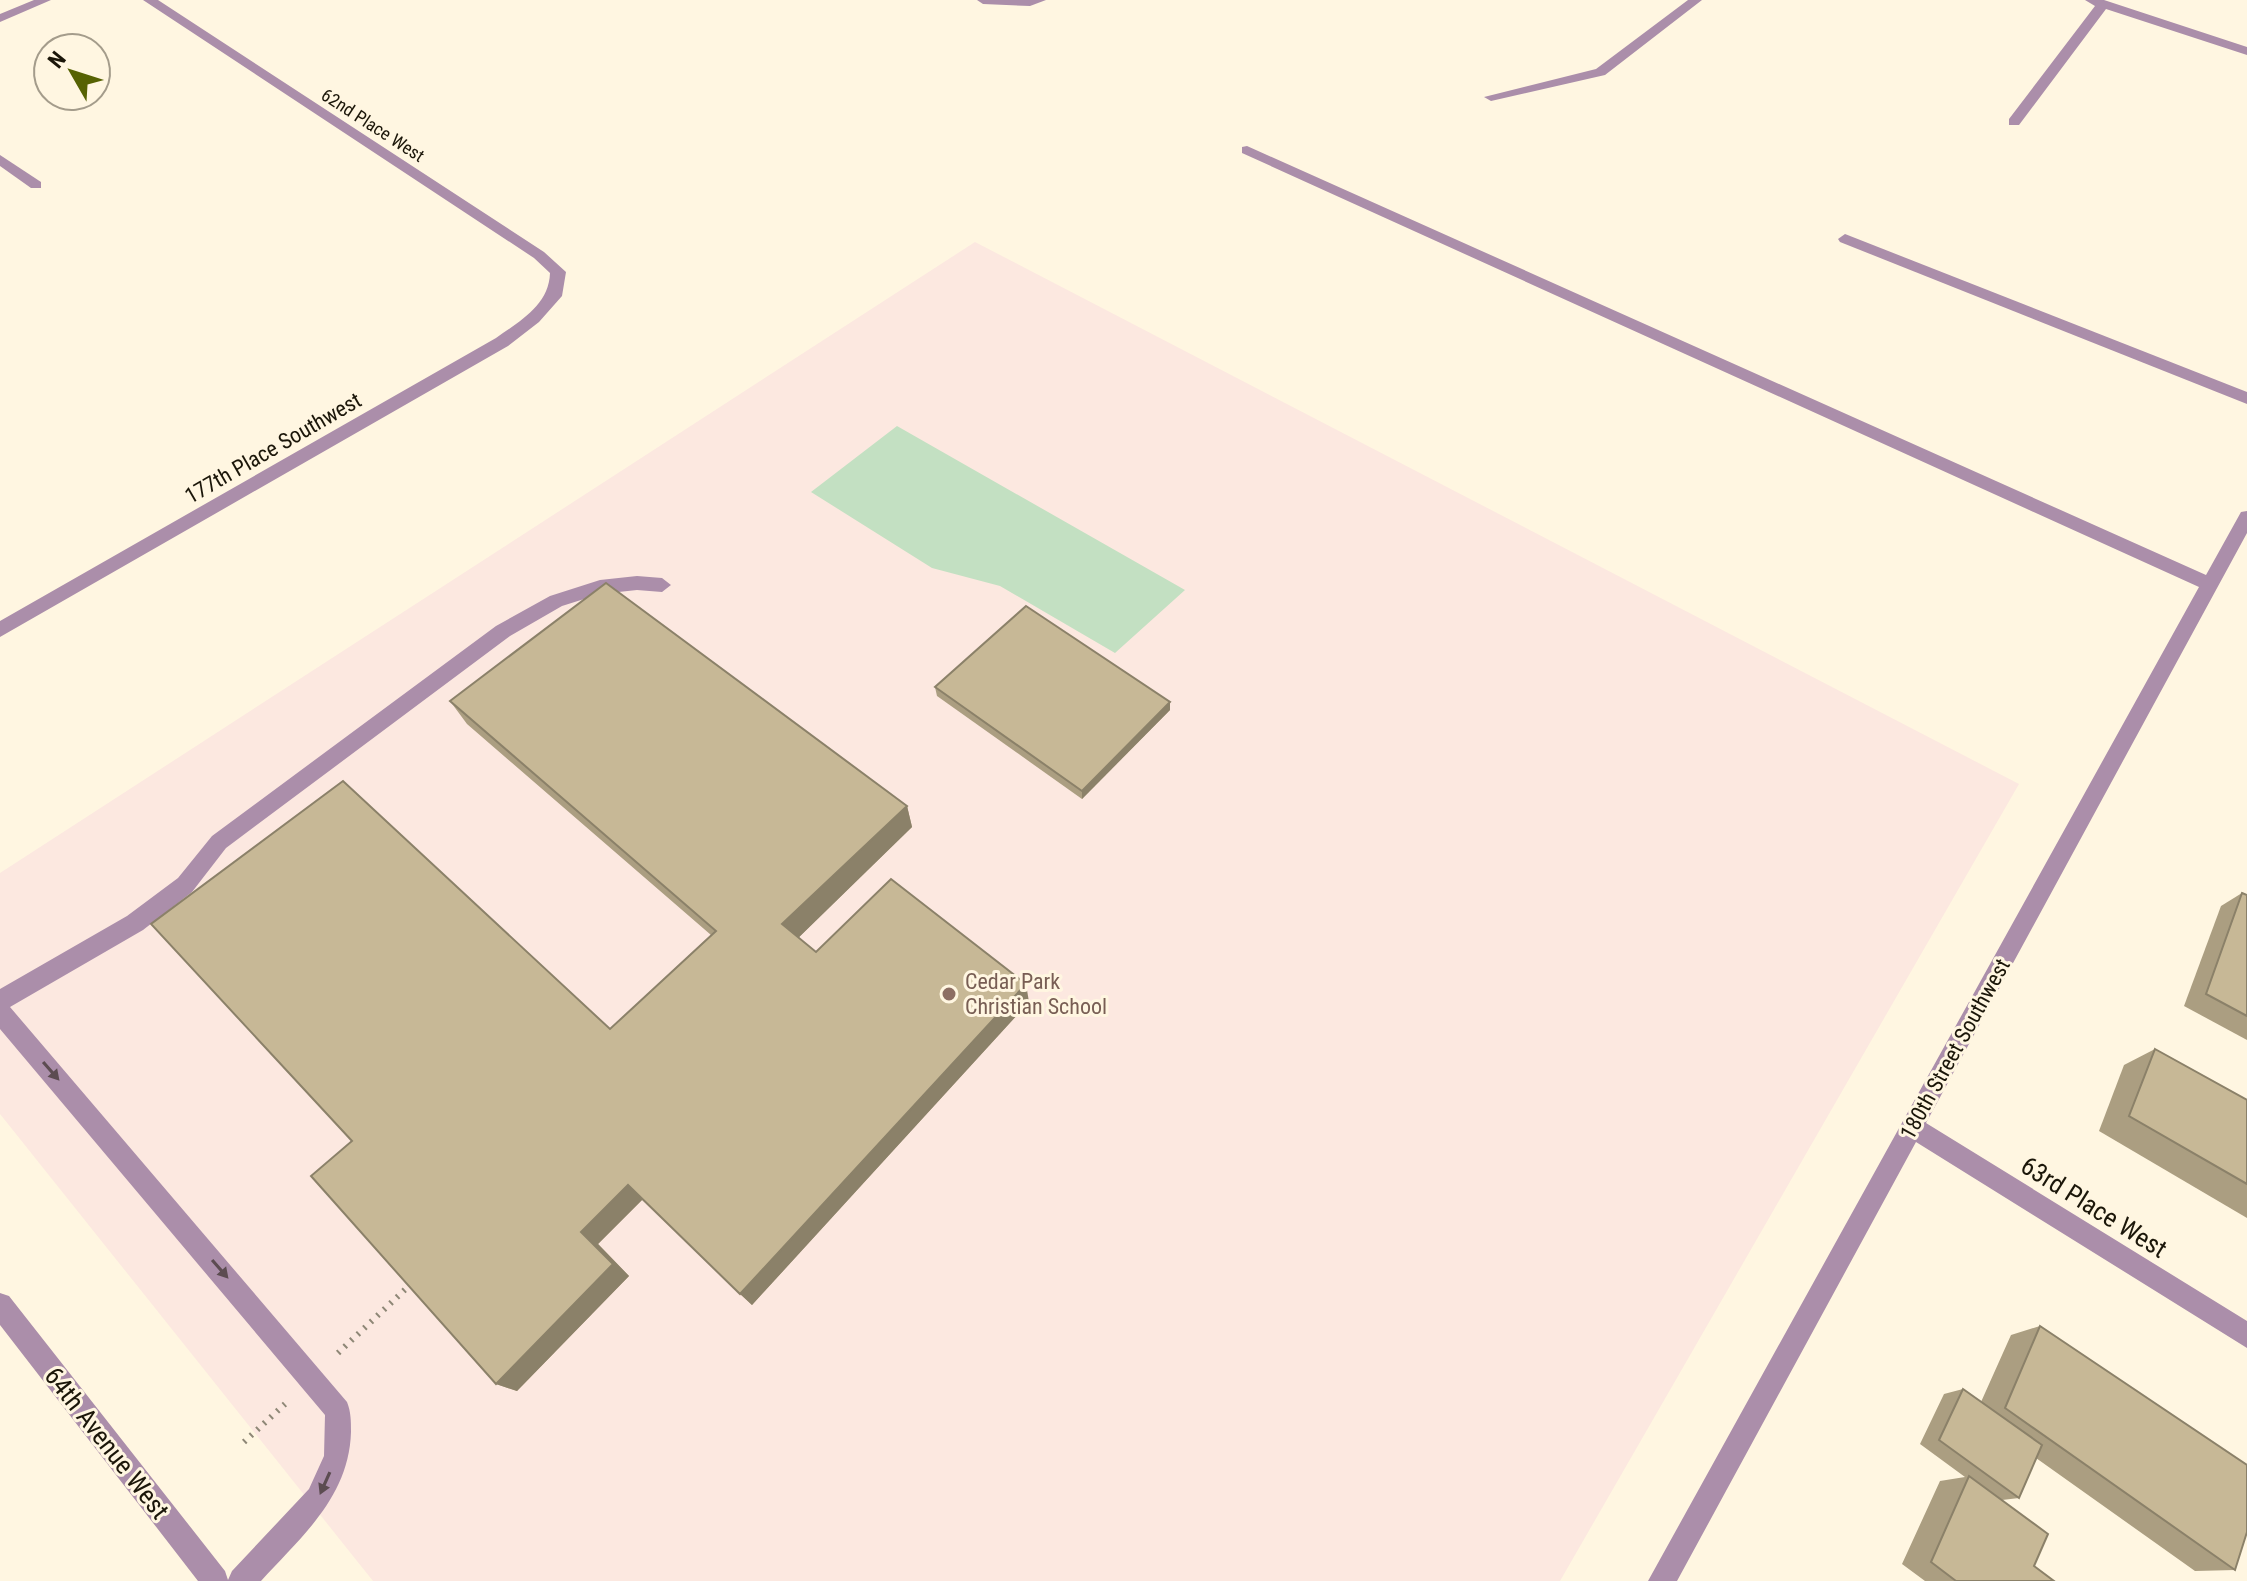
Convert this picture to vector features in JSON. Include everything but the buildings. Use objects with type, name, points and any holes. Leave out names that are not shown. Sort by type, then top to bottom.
[{"type":"street","points":[[0,18],[45,0]]},
{"type":"street","name":"62nd Place West","points":[[149,0],[539,255],[558,272],[557,292]]},
{"type":"street","points":[[983,0],[1040,0]]},
{"type":"street","points":[[1491,97],[1600,72],[1696,0]]},
{"type":"street","points":[[2014,122],[2097,2],[2247,51]]},
{"type":"street","points":[[1247,150],[2210,584]]},
{"type":"street","points":[[0,159],[36,185]]},
{"type":"street","points":[[1845,239],[2247,398]]},
{"type":"street","name":"177th Place Southwest","points":[[0,630],[502,342],[534,318],[557,292]]},
{"type":"street","name":"180th Street Southwest","points":[[1662,1581],[2247,517]]},
{"type":"street","points":[[0,1001],[135,923],[185,885],[219,842],[503,631],[556,601],[600,587],[637,583],[662,585]]},
{"type":"street","points":[[0,1012],[338,1411],[337,1457],[318,1498],[242,1581]]},
{"type":"street","name":"63rd Place West","points":[[1912,1127],[2247,1335]]},
{"type":"street","name":"64th Avenue West","points":[[0,1305],[215,1581]]},
{"type":"path","points":[[244,1442],[413,1282]]},
{"type":"shaded area","name":"Cedar Park Christian School","points":[[975,242],[2019,784],[1560,1581],[373,1581],[0,1114],[0,873]]},
{"type":"green space","points":[[897,426],[1185,590],[1115,653],[1000,586],[932,568],[811,492]]},
{"type":"place","name":"Cedar Park Christian School","points":[[949,994]]}]
